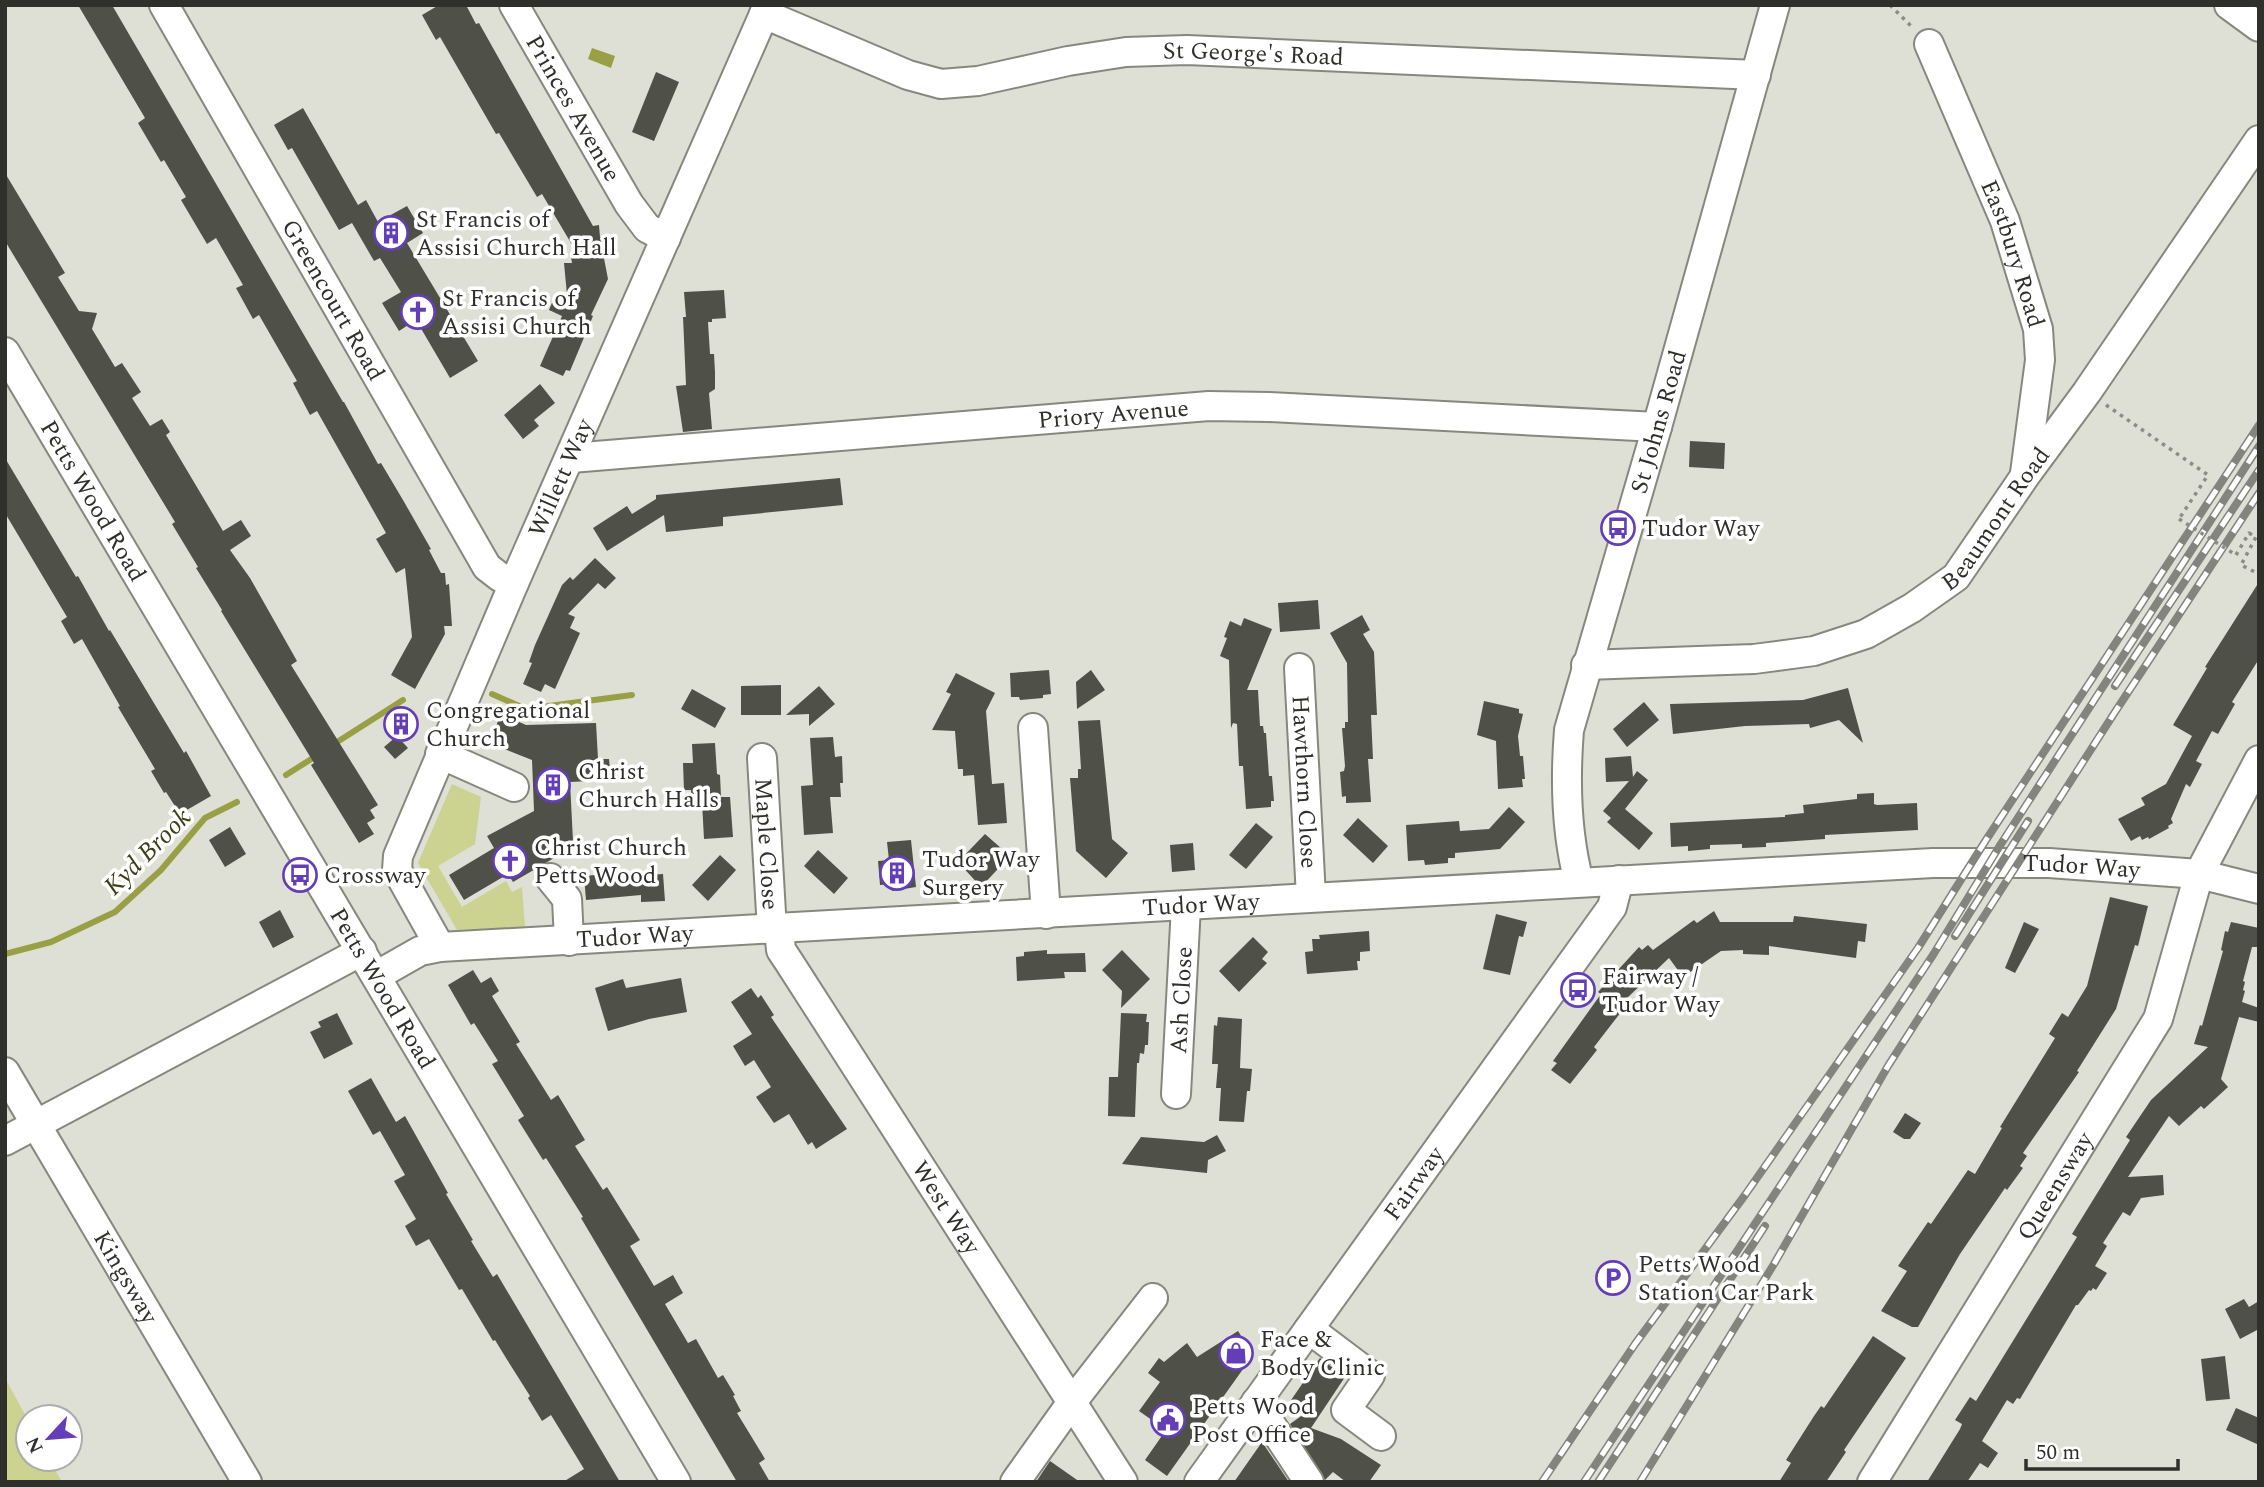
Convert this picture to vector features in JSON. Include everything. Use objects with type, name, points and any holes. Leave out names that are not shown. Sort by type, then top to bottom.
[{"type":"street","name":"Greencourt Road","points":[[164,5],[487,567],[514,583]]},
{"type":"street","name":"Princes Avenue","points":[[514,5],[629,204],[647,228],[666,238]]},
{"type":"street","name":"St Johns Road","points":[[1579,882],[1571,853],[1566,762],[1569,730],[1775,5]]},
{"type":"street","points":[[2229,5],[2259,27]]},
{"type":"street","name":"Willett Way","points":[[440,947],[397,870],[398,856],[514,583],[766,9]]},
{"type":"street","name":"St George's Road","points":[[766,9],[908,75],[942,84],[978,81],[1068,61],[1126,52],[1186,50],[1756,75]]},
{"type":"street","name":"Eastbury Road","points":[[1929,44],[2005,220],[2038,329],[2040,359],[2025,476]]},
{"type":"street","name":"Beaumont Road","points":[[1586,665],[1754,659],[1814,651],[1866,634],[1912,608],[1956,577],[2087,392],[2259,140]]},
{"type":"street","name":"Petts Wood Road","points":[[5,352],[676,1482]]},
{"type":"street","name":"Priory Avenue","points":[[571,458],[1209,406],[1657,427]]},
{"type":"street","name":"Hawthorn Close","points":[[1299,668],[1311,897]]},
{"type":"street","points":[[1032,728],[1046,914]]},
{"type":"street","points":[[440,754],[514,787]]},
{"type":"street","name":"Maple Close","points":[[762,758],[776,930]]},
{"type":"street","name":"Queensway","points":[[1872,1482],[2158,1019],[2199,874],[2259,760]]},
{"type":"street","name":"Tudor Way","points":[[376,976],[420,951],[440,947],[1979,862],[2049,863],[2199,874],[2259,888]]},
{"type":"street","points":[[550,878],[567,899],[569,941]]},
{"type":"street","name":"Fairway","points":[[1199,1482],[1612,907],[1619,880]]},
{"type":"street","name":"Ash Close","points":[[1176,1094],[1186,906]]},
{"type":"street","name":"West Way","points":[[776,930],[781,950],[1123,1482]]},
{"type":"street","points":[[5,1141],[362,951]]},
{"type":"street","name":"Kingsway","points":[[5,1072],[247,1482]]},
{"type":"street","points":[[1015,1482],[1072,1402],[1153,1298]]},
{"type":"street","points":[[1309,1329],[1370,1375],[1346,1410],[1381,1436]]},
{"type":"street","points":[[1256,1402],[1309,1482]]},
{"type":"path","points":[[1890,5],[1929,44]]},
{"type":"path","points":[[2087,392],[2208,475],[2179,519],[2236,555],[2249,533],[2256,537],[2241,565],[2259,574]]},
{"type":"shaded area","points":[[592,48],[615,56],[611,68],[588,59]]},
{"type":"shaded area","points":[[452,784],[481,797],[475,844],[438,866],[462,907],[506,881],[512,892],[522,887],[525,927],[457,930],[418,863]]},
{"type":"shaded area","points":[[5,1378],[19,1403],[14,1403],[14,1473],[57,1473],[62,1482],[5,1482]]},
{"type":"building","points":[[78,5],[112,5],[378,464],[381,463],[403,500],[431,549],[429,550],[441,573],[445,573],[446,585],[449,584],[452,626],[444,626],[445,634],[415,689],[391,675],[412,637],[405,568],[396,573],[376,539],[386,533],[317,411],[310,415],[293,383],[297,381],[259,315],[253,319],[236,288],[243,285],[216,238],[207,244],[181,200],[186,197],[138,123],[145,118]]},
{"type":"building","points":[[439,5],[466,5],[476,24],[479,23],[593,226],[599,225],[600,237],[603,236],[608,279],[570,371],[566,370],[563,376],[540,366],[562,316],[549,310],[556,293],[567,295],[564,263],[572,263],[571,257],[578,255],[542,194],[537,197],[499,133],[496,134],[440,37],[436,40],[422,15]]},
{"type":"building","points":[[656,72],[679,82],[654,141],[632,132]]},
{"type":"building","points":[[303,108],[358,205],[366,200],[378,222],[407,206],[423,233],[407,243],[478,361],[450,378],[416,320],[399,331],[382,303],[401,292],[380,258],[374,261],[352,223],[339,230],[292,148],[288,150],[274,125]]},
{"type":"building","points":[[5,173],[65,273],[58,277],[79,311],[97,313],[92,329],[115,367],[122,363],[141,392],[132,398],[150,426],[162,419],[170,432],[166,435],[223,531],[241,520],[251,536],[230,550],[250,578],[297,661],[291,665],[378,805],[370,810],[375,818],[367,823],[374,834],[359,843],[196,568],[198,567],[172,524],[175,522],[5,241]]},
{"type":"building","points":[[724,290],[726,318],[708,322],[710,354],[714,354],[715,372],[715,389],[709,393],[712,429],[683,432],[676,386],[686,385],[684,292]]},
{"type":"building","points":[[540,384],[555,403],[534,420],[539,426],[523,439],[504,415]]},
{"type":"building","points":[[1690,441],[1725,443],[1724,469],[1689,467]]},
{"type":"building","points":[[5,458],[211,796],[180,814],[151,771],[155,769],[82,639],[74,644],[61,621],[67,617],[5,513]]},
{"type":"building","points":[[840,478],[843,505],[723,517],[723,526],[666,532],[664,515],[607,551],[593,528],[627,506],[632,514],[656,499],[656,495]]},
{"type":"building","points":[[595,558],[616,578],[605,589],[598,583],[568,614],[575,617],[570,628],[580,633],[555,689],[545,684],[541,692],[523,684],[532,663],[529,662],[535,645],[562,585],[570,577],[573,580]]},
{"type":"building","points":[[2259,582],[2259,659],[2232,702],[2235,704],[2218,734],[2212,731],[2196,761],[2202,764],[2190,787],[2186,784],[2171,819],[2173,823],[2149,839],[2148,837],[2142,840],[2140,836],[2131,841],[2118,819],[2145,805],[2141,798],[2166,784],[2192,736],[2173,725],[2207,668],[2205,667]]},
{"type":"building","points":[[1318,600],[1320,629],[1280,632],[1278,603]]},
{"type":"building","points":[[1362,615],[1370,630],[1363,634],[1374,652],[1377,715],[1371,715],[1373,759],[1368,759],[1371,802],[1346,803],[1346,796],[1342,797],[1340,772],[1344,771],[1345,766],[1342,728],[1345,728],[1345,722],[1348,722],[1347,663],[1330,633]]},
{"type":"building","points":[[1244,618],[1272,629],[1247,690],[1258,690],[1260,726],[1263,726],[1266,733],[1274,801],[1271,801],[1271,807],[1246,809],[1243,766],[1239,766],[1237,724],[1233,723],[1231,728],[1229,660],[1220,656],[1230,621],[1241,626]]},
{"type":"building","points":[[1049,670],[1051,694],[1043,695],[1043,698],[1020,700],[1019,697],[1011,697],[1010,673]]},
{"type":"building","points":[[1091,670],[1105,690],[1077,709],[1076,682]]},
{"type":"building","points":[[956,673],[995,693],[986,711],[992,784],[1004,783],[1007,823],[978,825],[974,775],[963,776],[963,769],[958,769],[955,731],[932,730],[951,694],[946,692]]},
{"type":"building","points":[[781,685],[781,715],[741,715],[741,686]]},
{"type":"building","points":[[819,686],[835,704],[809,726],[809,714],[786,715]]},
{"type":"building","points":[[1848,688],[1863,743],[1839,720],[1810,728],[1809,724],[1745,726],[1673,734],[1670,704],[1803,700]]},
{"type":"building","points":[[692,689],[726,708],[715,728],[681,709]]},
{"type":"building","points":[[1484,701],[1519,709],[1519,713],[1523,714],[1518,736],[1520,756],[1523,756],[1523,787],[1498,789],[1496,741],[1477,735]]},
{"type":"building","points":[[1644,702],[1659,720],[1627,747],[1613,729]]},
{"type":"building","name":"Congregational Church","points":[[402,709],[416,724],[401,738],[387,723]]},
{"type":"building","points":[[501,714],[526,725],[596,723],[598,759],[609,759],[611,780],[570,782],[573,841],[554,842],[561,854],[513,882],[508,874],[464,900],[449,875],[494,848],[487,836],[534,811],[532,760],[489,743]]},
{"type":"building","points":[[1100,720],[1112,839],[1128,853],[1106,878],[1076,851],[1070,778],[1078,778],[1078,769],[1081,769],[1078,721]]},
{"type":"building","points":[[397,736],[408,748],[395,759],[384,747]]},
{"type":"building","points":[[833,737],[835,757],[842,756],[843,783],[840,783],[841,797],[830,797],[833,833],[804,835],[801,786],[813,785],[810,738]]},
{"type":"building","points":[[715,743],[721,797],[730,797],[733,837],[704,839],[702,802],[692,802],[691,790],[684,790],[683,763],[693,763],[692,744]]},
{"type":"building","points":[[1631,756],[1633,777],[1637,771],[1648,780],[1625,809],[1653,833],[1639,850],[1607,822],[1611,818],[1603,811],[1629,781],[1606,782],[1605,758]]},
{"type":"building","points":[[1874,793],[1874,804],[1877,805],[1917,803],[1918,830],[1825,835],[1825,839],[1766,843],[1766,847],[1742,848],[1742,844],[1710,845],[1710,849],[1688,851],[1688,846],[1671,847],[1670,823],[1785,817],[1804,813],[1803,805],[1857,799],[1857,794]]},
{"type":"building","points":[[1509,807],[1525,822],[1500,849],[1455,853],[1455,858],[1448,858],[1448,863],[1425,865],[1424,860],[1408,861],[1406,825],[1459,821],[1460,831],[1489,829]]},
{"type":"building","points":[[1358,818],[1388,846],[1373,863],[1343,835]]},
{"type":"building","points":[[1256,823],[1273,837],[1246,869],[1229,855]]},
{"type":"building","points":[[230,827],[246,854],[225,867],[209,840]]},
{"type":"building","points":[[985,834],[1010,856],[981,887],[958,862]]},
{"type":"building","name":"Tudor Way Surgery","points":[[911,840],[916,887],[892,891],[891,884],[880,885],[878,861],[889,860],[887,842]]},
{"type":"building","points":[[1193,843],[1195,870],[1172,872],[1170,845]]},
{"type":"building","points":[[818,850],[848,878],[834,894],[804,866]]},
{"type":"building","points":[[720,855],[736,870],[708,901],[692,885]]},
{"type":"building","points":[[618,873],[618,877],[663,874],[665,901],[641,902],[641,895],[586,900],[584,876]]},
{"type":"building","points":[[2110,897],[2148,906],[2138,946],[2135,945],[2116,1009],[2077,1071],[2079,1072],[2023,1153],[2027,1156],[2020,1166],[2023,1168],[2007,1190],[2005,1188],[1960,1254],[1918,1327],[1912,1327],[1881,1311],[1907,1271],[1898,1266],[1968,1170],[1975,1174],[2002,1128],[2000,1127],[2055,1038],[2049,1034],[2062,1013],[2068,1017],[2087,986]]},
{"type":"building","points":[[280,910],[294,937],[273,948],[259,922]]},
{"type":"building","points":[[1714,911],[1720,922],[1793,922],[1794,916],[1867,924],[1865,942],[1858,941],[1856,958],[1769,946],[1769,955],[1743,954],[1743,950],[1721,951],[1683,977],[1669,958],[1625,1000],[1628,1003],[1594,1047],[1597,1050],[1570,1084],[1551,1070],[1557,1063],[1553,1061],[1601,994],[1598,992],[1639,947],[1642,950],[1648,945],[1653,950],[1694,920],[1697,923]]},
{"type":"building","points":[[1496,914],[1527,922],[1523,937],[1519,936],[1510,975],[1483,969]]},
{"type":"building","points":[[2024,922],[2039,929],[2015,973],[2005,968]]},
{"type":"building","points":[[2231,922],[2259,928],[2257,947],[2252,947],[2243,981],[2245,991],[2242,1002],[2259,1008],[2259,1022],[2239,1017],[2221,1079],[2228,1087],[2204,1109],[2201,1106],[2179,1126],[2169,1116],[2128,1177],[2163,1175],[2164,1195],[2141,1198],[2130,1216],[2123,1212],[2103,1243],[2107,1246],[2095,1266],[2107,1273],[2096,1290],[2089,1290],[2076,1305],[2020,1399],[2017,1398],[2013,1404],[2007,1400],[1982,1441],[1998,1453],[1988,1468],[1980,1463],[1967,1482],[1927,1482],[1960,1429],[1962,1424],[1955,1420],[1970,1397],[1976,1401],[2077,1237],[2072,1234],[2130,1140],[2126,1137],[2151,1100],[2208,1047],[2194,1044],[2200,1025],[2202,1026],[2223,951],[2225,931],[2228,932]]},
{"type":"building","points":[[1369,931],[1370,951],[1360,952],[1358,970],[1307,974],[1305,952],[1313,951],[1312,939],[1320,939],[1319,935]]},
{"type":"building","points":[[1253,937],[1268,952],[1262,959],[1267,963],[1239,992],[1219,971]]},
{"type":"building","points":[[1047,950],[1047,954],[1085,953],[1086,972],[1064,972],[1065,978],[1017,981],[1016,957],[1024,956],[1024,952]]},
{"type":"building","points":[[1122,950],[1150,979],[1121,1008],[1122,991],[1102,970]]},
{"type":"building","points":[[473,970],[481,983],[491,977],[499,991],[492,996],[520,1042],[516,1044],[551,1100],[558,1095],[585,1140],[575,1146],[603,1190],[607,1187],[640,1240],[630,1246],[654,1286],[673,1275],[683,1293],[665,1304],[688,1343],[696,1339],[718,1378],[723,1375],[735,1395],[733,1396],[741,1411],[737,1413],[765,1459],[759,1463],[770,1482],[737,1482],[581,1218],[583,1217],[546,1158],[543,1160],[518,1120],[524,1116],[492,1064],[498,1061],[474,1023],[471,1025],[448,985]]},
{"type":"building","points":[[681,978],[687,1012],[608,1031],[595,988],[623,979],[626,988]]},
{"type":"building","points":[[751,988],[758,998],[761,995],[774,1015],[771,1017],[847,1129],[816,1149],[812,1142],[808,1145],[789,1114],[774,1123],[756,1097],[771,1087],[754,1060],[745,1066],[733,1046],[752,1034],[731,1002]]},
{"type":"building","points":[[337,1013],[353,1044],[324,1059],[310,1032],[321,1027],[318,1022]]},
{"type":"building","points":[[1121,1013],[1147,1014],[1146,1022],[1149,1022],[1148,1045],[1145,1045],[1144,1054],[1140,1053],[1137,1063],[1135,1117],[1108,1116],[1109,1077],[1118,1077]]},
{"type":"building","points":[[1218,1017],[1242,1019],[1240,1068],[1252,1069],[1244,1122],[1219,1121],[1221,1088],[1216,1088],[1218,1064],[1212,1064],[1214,1025],[1217,1026]]},
{"type":"building","points":[[371,1078],[396,1122],[405,1116],[473,1240],[471,1241],[493,1277],[497,1274],[620,1482],[563,1482],[584,1469],[551,1415],[542,1421],[528,1398],[530,1396],[462,1289],[459,1290],[429,1239],[416,1246],[405,1226],[416,1219],[394,1181],[405,1175],[380,1131],[373,1135],[348,1091]]},
{"type":"building","points":[[1905,1113],[1921,1123],[1910,1139],[1904,1139],[1893,1132]]},
{"type":"building","points":[[1217,1135],[1226,1151],[1208,1160],[1207,1173],[1122,1164],[1141,1137],[1204,1142]]},
{"type":"building","points":[[2244,1299],[2249,1307],[2259,1301],[2259,1329],[2240,1339],[2225,1309]]},
{"type":"building","points":[[1238,1331],[1253,1355],[1167,1476],[1145,1460],[1166,1430],[1139,1411],[1160,1382],[1148,1373],[1159,1358],[1164,1362],[1187,1343],[1197,1357]]},
{"type":"building","points":[[1873,1336],[1906,1358],[1844,1450],[1846,1452],[1826,1482],[1779,1482],[1791,1463],[1786,1460],[1814,1416],[1821,1406],[1824,1408]]},
{"type":"building","points":[[2225,1356],[2230,1399],[2206,1401],[2201,1359]]},
{"type":"building","points":[[1320,1358],[1345,1377],[1311,1428],[1341,1439],[1381,1465],[1369,1482],[1346,1482],[1333,1472],[1325,1480],[1290,1424],[1304,1414],[1289,1403]]},
{"type":"building","points":[[2236,1408],[2259,1418],[2259,1445],[2226,1430]]},
{"type":"building","points":[[1262,1442],[1289,1482],[1234,1482]]},
{"type":"building","points":[[1050,1461],[1080,1482],[1036,1482]]},
{"type":"waterway","name":"Kyd Brook","points":[[492,694],[526,709],[632,695]]},
{"type":"waterway","name":"Kyd Brook","points":[[334,744],[403,700]]},
{"type":"waterway","name":"Kyd Brook","points":[[286,775],[316,756]]},
{"type":"waterway","name":"Kyd Brook","points":[[5,954],[51,942],[115,912],[161,870],[205,818],[237,802]]},
{"type":"railway","points":[[1542,1482],[1635,1344],[1745,1195],[1918,948],[2259,425]]},
{"type":"railway","points":[[1584,1482],[1933,955],[1999,847],[2259,446]]},
{"type":"railway","points":[[2115,686],[2259,470]]},
{"type":"railway","points":[[1640,1482],[1774,1264],[1888,1066],[2259,493]]},
{"type":"railway","points":[[1955,936],[2028,821]]},
{"type":"railway","points":[[1598,1482],[1765,1226]]},
{"type":"place","name":"St Francis of Assisi Church Hall","points":[[391,233]]},
{"type":"place","name":"St Francis of Assisi Church","points":[[418,312]]},
{"type":"place","name":"Tudor Way","points":[[1618,528]]},
{"type":"place","name":"Congregational Church","points":[[401,724]]},
{"type":"place","name":"Christ Church Halls","points":[[553,785]]},
{"type":"place","name":"Christ Church Petts Wood","points":[[510,861]]},
{"type":"place","name":"Tudor Way Surgery","points":[[897,873]]},
{"type":"place","name":"Crossway","points":[[300,875]]},
{"type":"place","name":"Fairway / Tudor Way","points":[[1578,990]]},
{"type":"place","name":"Petts Wood Station Car Park","points":[[1613,1278]]},
{"type":"place","name":"Face & Body Clinic","points":[[1236,1353]]},
{"type":"place","name":"Petts Wood Post Office","points":[[1168,1420]]}]
